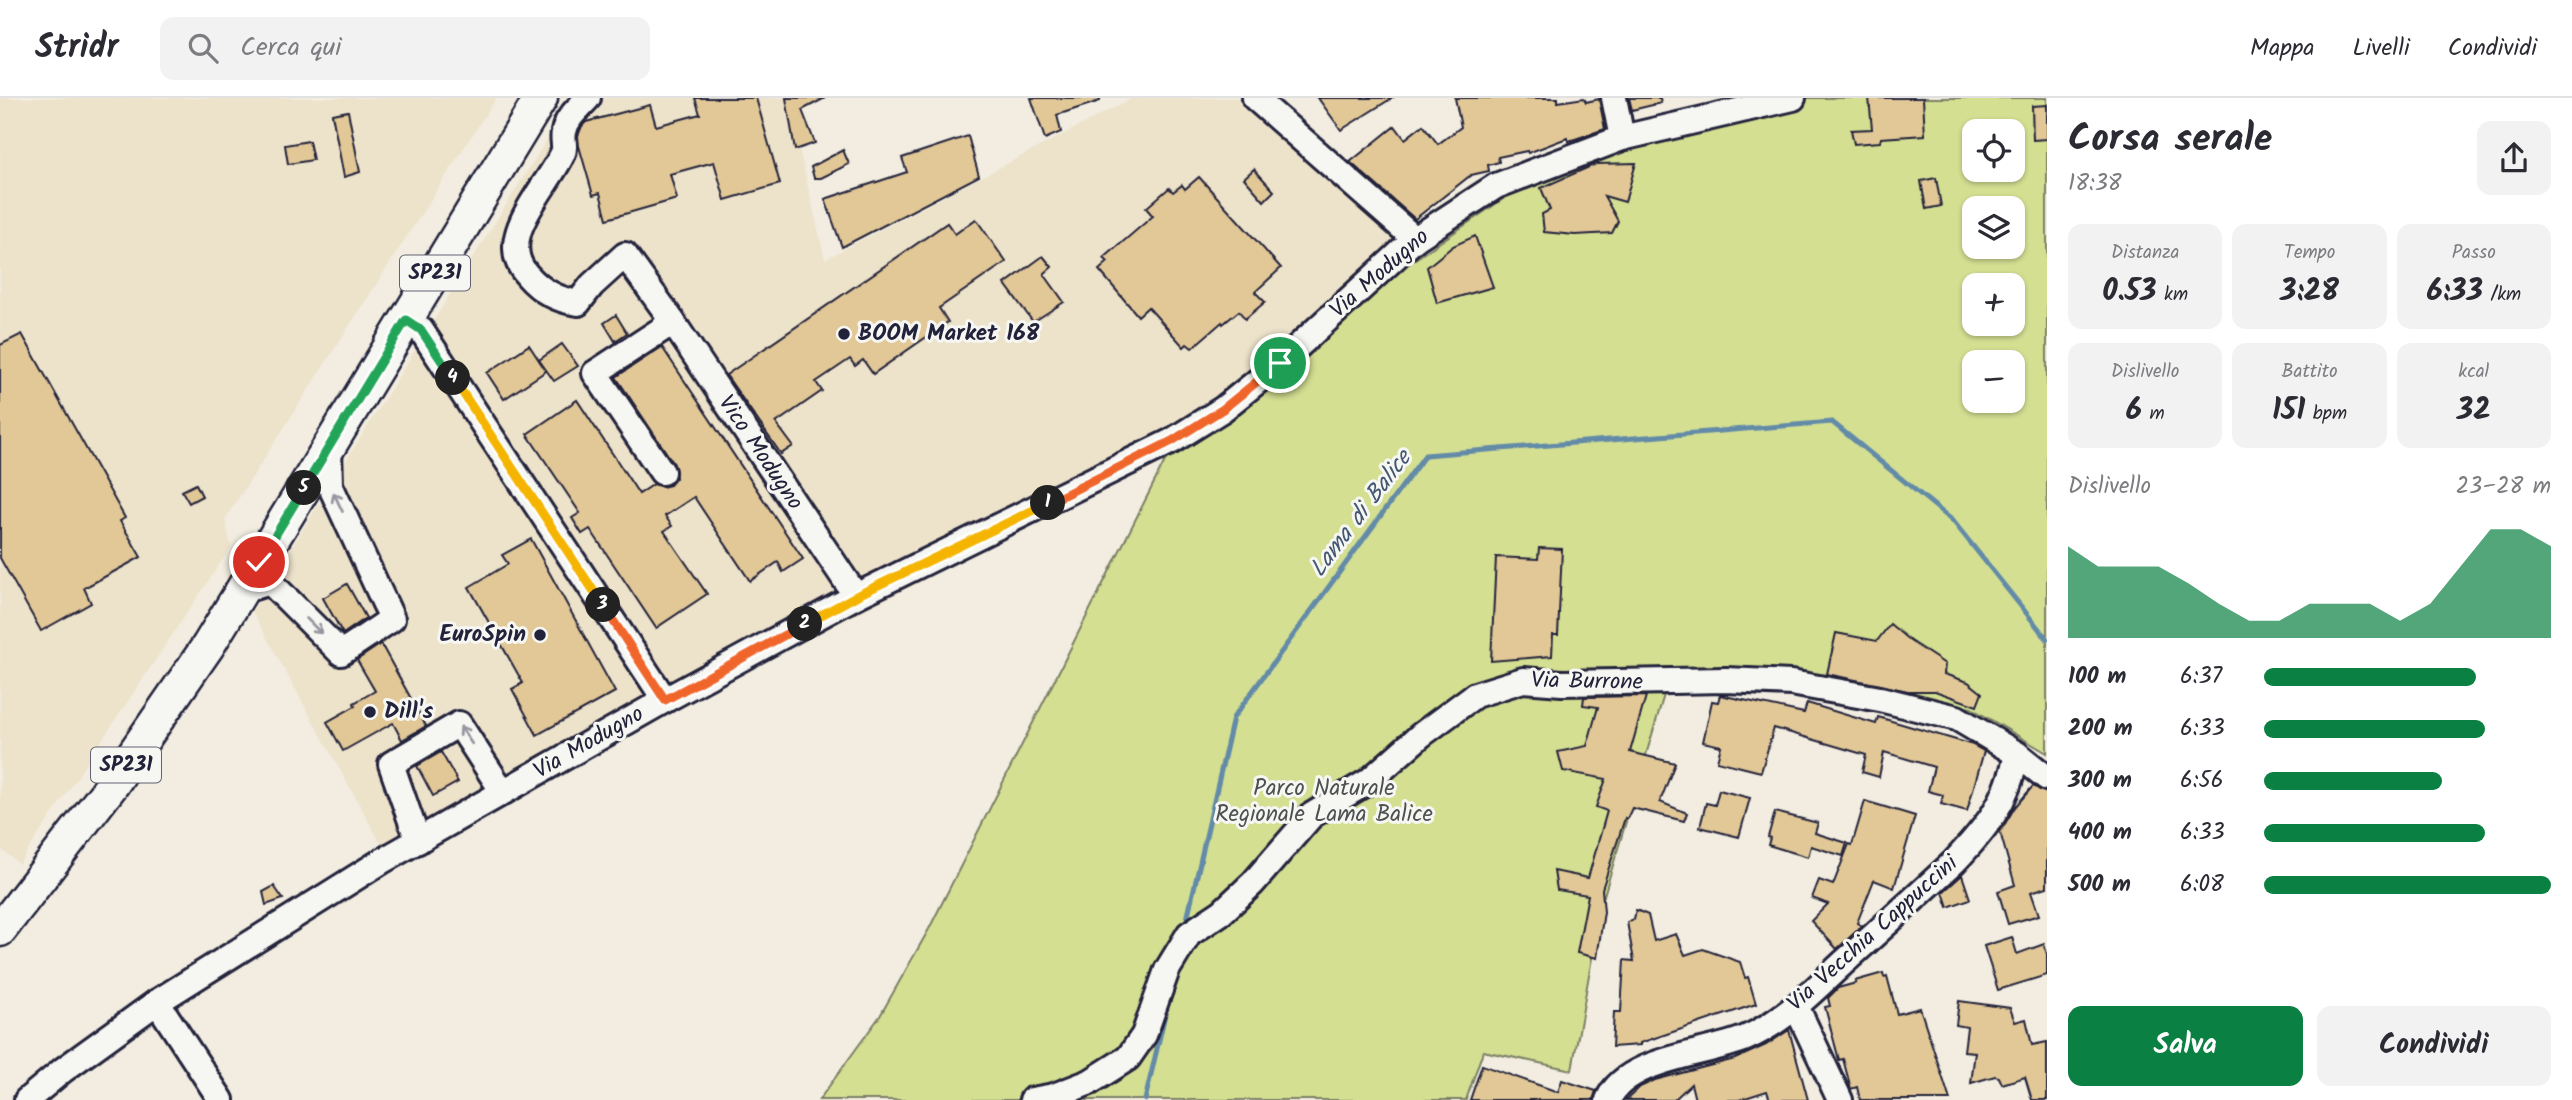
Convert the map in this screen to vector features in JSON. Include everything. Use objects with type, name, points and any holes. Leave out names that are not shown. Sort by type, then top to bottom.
[{"type":"main road","name":"SP231","points":[[0,930],[60,855],[208,646],[541,98]]},
{"type":"street","name":"Vico Modugno","points":[[588,98],[572,114],[564,131],[564,151],[517,231],[514,250],[522,270],[539,288],[562,300],[578,303],[592,285],[625,255],[669,316],[856,596]]},
{"type":"street","points":[[1255,98],[1415,239]]},
{"type":"street","points":[[1614,98],[1622,138]]},
{"type":"street","name":"Via Modugno","points":[[27,1100],[157,1002],[418,841],[503,792],[856,596],[1172,441],[1223,409],[1280,363],[1415,239],[1496,186],[1622,138],[1721,106],[1793,98]]},
{"type":"street","points":[[662,472],[595,373],[669,316]]},
{"type":"street","points":[[406,320],[421,330],[665,700]]},
{"type":"street","points":[[241,591],[270,582],[341,653],[392,619],[330,485],[329,447]]},
{"type":"street","name":"Via Burrone","points":[[1032,1100],[1054,1096],[1090,1082],[1128,1058],[1144,1035],[1167,970],[1189,934],[1222,912],[1253,883],[1312,816],[1369,781],[1421,735],[1475,695],[1523,681],[1575,683],[1726,680],[1791,683],[1880,699],[1957,718],[2017,754],[2047,778]]},
{"type":"street","points":[[418,841],[391,764],[459,724],[503,792]]},
{"type":"street","name":"Via Vecchia Cappuccini","points":[[1608,1100],[1621,1082],[1639,1072],[1674,1058],[1712,1050],[1747,1037],[1796,1006],[1954,862],[1975,839],[1997,811],[2012,780],[2017,754]]},
{"type":"street","points":[[157,1002],[221,1100]]},
{"type":"street","points":[[1796,1006],[1840,1100]]},
{"type":"shaded area","points":[[0,98],[496,98],[225,519],[231,547],[19,864],[0,848]]},
{"type":"shaded area","points":[[573,98],[787,98],[825,259],[1133,98],[1241,98],[1422,254],[1203,437],[663,713],[394,867],[252,611]]},
{"type":"green space","name":"Parco Naturale Regionale Lama Balice","points":[[1807,98],[2047,98],[2047,753],[1971,708],[1762,670],[1672,668],[1602,902],[1572,1070],[1483,1051],[1466,1100],[819,1100],[880,1016],[929,929],[1170,451],[1405,266],[1566,156]]},
{"type":"building","points":[[695,98],[756,98],[780,184],[725,200],[714,162],[670,174],[677,199],[607,219],[600,193],[593,195],[579,146],[578,136],[582,126],[586,122],[650,105],[656,126],[700,114]]},
{"type":"building","points":[[786,98],[825,98],[802,110],[815,143],[795,150]]},
{"type":"building","points":[[1031,98],[1100,98],[1100,101],[1057,115],[1061,132],[1045,139]]},
{"type":"building","points":[[1318,98],[1392,98],[1341,130]]},
{"type":"building","points":[[1455,98],[1558,98],[1558,102],[1599,99],[1605,129],[1569,141],[1567,138],[1528,153],[1527,151],[1498,157],[1499,162],[1488,165],[1489,171],[1471,175],[1415,219],[1350,162],[1395,126],[1405,139],[1423,125],[1438,144],[1461,127]]},
{"type":"building","points":[[1629,98],[1660,98],[1661,103],[1632,110]]},
{"type":"building","points":[[1869,98],[1923,98],[1925,135],[1881,138],[1880,142],[1854,144],[1851,130],[1872,129]]},
{"type":"building","points":[[2047,105],[2047,139],[2033,140],[2032,106]]},
{"type":"building","points":[[348,111],[360,172],[344,177],[332,114]]},
{"type":"building","points":[[968,136],[979,176],[842,247],[825,199],[907,172],[902,158]]},
{"type":"building","points":[[309,141],[313,160],[288,164],[285,145]]},
{"type":"building","points":[[843,150],[849,164],[821,178],[814,178],[811,167]]},
{"type":"building","points":[[1636,163],[1625,202],[1604,196],[1618,221],[1612,233],[1575,235],[1544,232],[1542,214],[1550,210],[1541,188],[1596,164]]},
{"type":"building","points":[[1254,169],[1274,191],[1264,201],[1244,178]]},
{"type":"building","points":[[1199,177],[1281,268],[1255,292],[1265,302],[1245,319],[1239,311],[1192,348],[1187,344],[1184,347],[1148,307],[1138,316],[1099,270],[1108,262],[1104,258],[1153,216],[1146,208],[1169,188],[1173,192],[1182,185],[1185,189]]},
{"type":"building","points":[[1936,178],[1941,206],[1926,209],[1921,181]]},
{"type":"building","name":"BOOM Market 168","points":[[976,219],[1006,262],[939,308],[948,322],[873,374],[863,360],[855,366],[850,359],[816,382],[822,391],[776,423],[793,446],[781,454],[726,375],[947,223],[955,234]]},
{"type":"building","points":[[1475,236],[1493,287],[1437,303],[1427,267],[1453,246]]},
{"type":"building","points":[[1043,256],[1052,267],[1044,274],[1064,302],[1033,322],[1005,284]]},
{"type":"building","points":[[616,315],[627,333],[615,341],[604,323]]},
{"type":"building","points":[[22,334],[125,518],[120,521],[141,557],[84,588],[91,603],[41,631],[0,558],[0,345]]},
{"type":"building","points":[[562,344],[578,366],[554,381],[539,360]]},
{"type":"building","points":[[529,345],[546,371],[504,399],[487,373]]},
{"type":"building","points":[[662,347],[803,559],[783,572],[778,562],[750,581],[694,497],[665,516],[672,526],[664,531],[707,594],[656,628],[590,529],[582,534],[572,518],[580,513],[527,434],[577,400],[639,494],[654,484],[662,487],[670,485],[676,478],[674,464],[616,377]]},
{"type":"building","points":[[196,484],[202,496],[189,503],[182,491]]},
{"type":"building","name":"EuroSpin","points":[[531,539],[615,692],[537,735],[512,689],[523,683],[469,587],[508,564],[502,555]]},
{"type":"building","points":[[1539,548],[1562,549],[1558,635],[1553,635],[1552,656],[1491,661],[1496,557],[1538,559]]},
{"type":"building","points":[[347,584],[366,618],[343,634],[323,598]]},
{"type":"building","points":[[1890,624],[1945,664],[1944,674],[1968,682],[1982,693],[1977,706],[1935,691],[1908,691],[1827,674],[1836,633],[1877,641]]},
{"type":"building","points":[[381,644],[426,726],[402,740],[393,723],[343,751],[327,722],[375,691],[357,660]]},
{"type":"building","points":[[1720,695],[1804,713],[1807,703],[1876,724],[1878,717],[1973,745],[1984,751],[1967,811],[1941,804],[1943,795],[1928,791],[1934,767],[1884,752],[1879,777],[1862,772],[1866,755],[1774,728],[1761,772],[1717,761],[1721,746],[1703,742],[1712,701],[1718,702]]},
{"type":"building","points":[[1646,696],[1630,752],[1675,763],[1660,802],[1687,813],[1684,821],[1632,808],[1627,819],[1625,818],[1602,889],[1604,912],[1597,958],[1577,953],[1588,895],[1557,890],[1554,871],[1588,878],[1607,811],[1596,807],[1606,779],[1563,771],[1558,752],[1587,746],[1598,707],[1583,705],[1584,697]]},
{"type":"building","points":[[441,752],[458,782],[433,796],[417,766]]},
{"type":"building","points":[[2033,786],[2047,793],[2047,887],[2031,892],[2039,915],[2008,924],[1998,891],[2015,885],[2000,832],[2015,807]]},
{"type":"building","points":[[1719,790],[1750,798],[1739,837],[1700,827],[1706,803],[1715,805]]},
{"type":"building","points":[[1865,801],[1915,816],[1894,888],[1874,880],[1857,923],[1862,926],[1837,949],[1811,921],[1828,904],[1812,898],[1819,880],[1833,885],[1849,844],[1852,845]]},
{"type":"building","points":[[1775,812],[1818,823],[1815,833],[1847,843],[1843,856],[1811,846],[1808,857],[1768,845]]},
{"type":"building","points":[[1962,875],[1970,899],[1948,907],[1943,892]]},
{"type":"building","points":[[274,886],[283,899],[266,905],[263,892]]},
{"type":"building","points":[[1636,910],[1648,915],[1654,941],[1676,934],[1685,955],[1703,949],[1740,962],[1745,978],[1748,977],[1756,1004],[1640,1045],[1612,1047],[1614,1012],[1621,1012],[1624,960],[1634,961],[1627,922],[1634,919]]},
{"type":"building","points":[[2012,937],[2017,954],[2044,944],[2047,975],[1998,990],[1984,946]]},
{"type":"building","points":[[1883,973],[1884,977],[1887,976],[1897,1014],[1920,1008],[1950,1100],[1860,1100],[1857,1087],[1851,1089],[1843,1059],[1839,1060],[1825,1007],[1830,1006],[1828,998],[1838,988]]},
{"type":"building","points":[[1959,1001],[2010,1008],[2015,1022],[2026,1019],[2032,1045],[2047,1042],[2047,1100],[2032,1100],[2025,1077],[2002,1084],[1999,1077],[1995,1076],[1971,1083],[1975,1052],[1964,1051],[1967,1027],[1956,1025]]},
{"type":"building","points":[[1789,1030],[1808,1100],[1770,1100],[1767,1091],[1739,1100],[1695,1100],[1691,1084],[1674,1100],[1626,1100],[1640,1087],[1655,1080],[1735,1059],[1766,1045]]},
{"type":"building","points":[[1482,1065],[1558,1092],[1562,1080],[1596,1091],[1593,1100],[1470,1100]]},
{"type":"waterway","name":"Lama di Balice","points":[[1185,928],[1233,718],[1425,455],[1832,422],[1953,521],[2047,639]]},
{"type":"waterway","name":"Lama di Balice","points":[[1145,1100],[1167,1006]]},
{"type":"place","name":"BOOM Market 168","points":[[844,334]]},
{"type":"place","name":"EuroSpin","points":[[540,635]]},
{"type":"place","name":"Dill's","points":[[370,712]]},
{"type":"route","points":[[259,562],[406,320],[421,330],[665,700],[856,596],[1172,441],[1223,409],[1280,363]]}]
